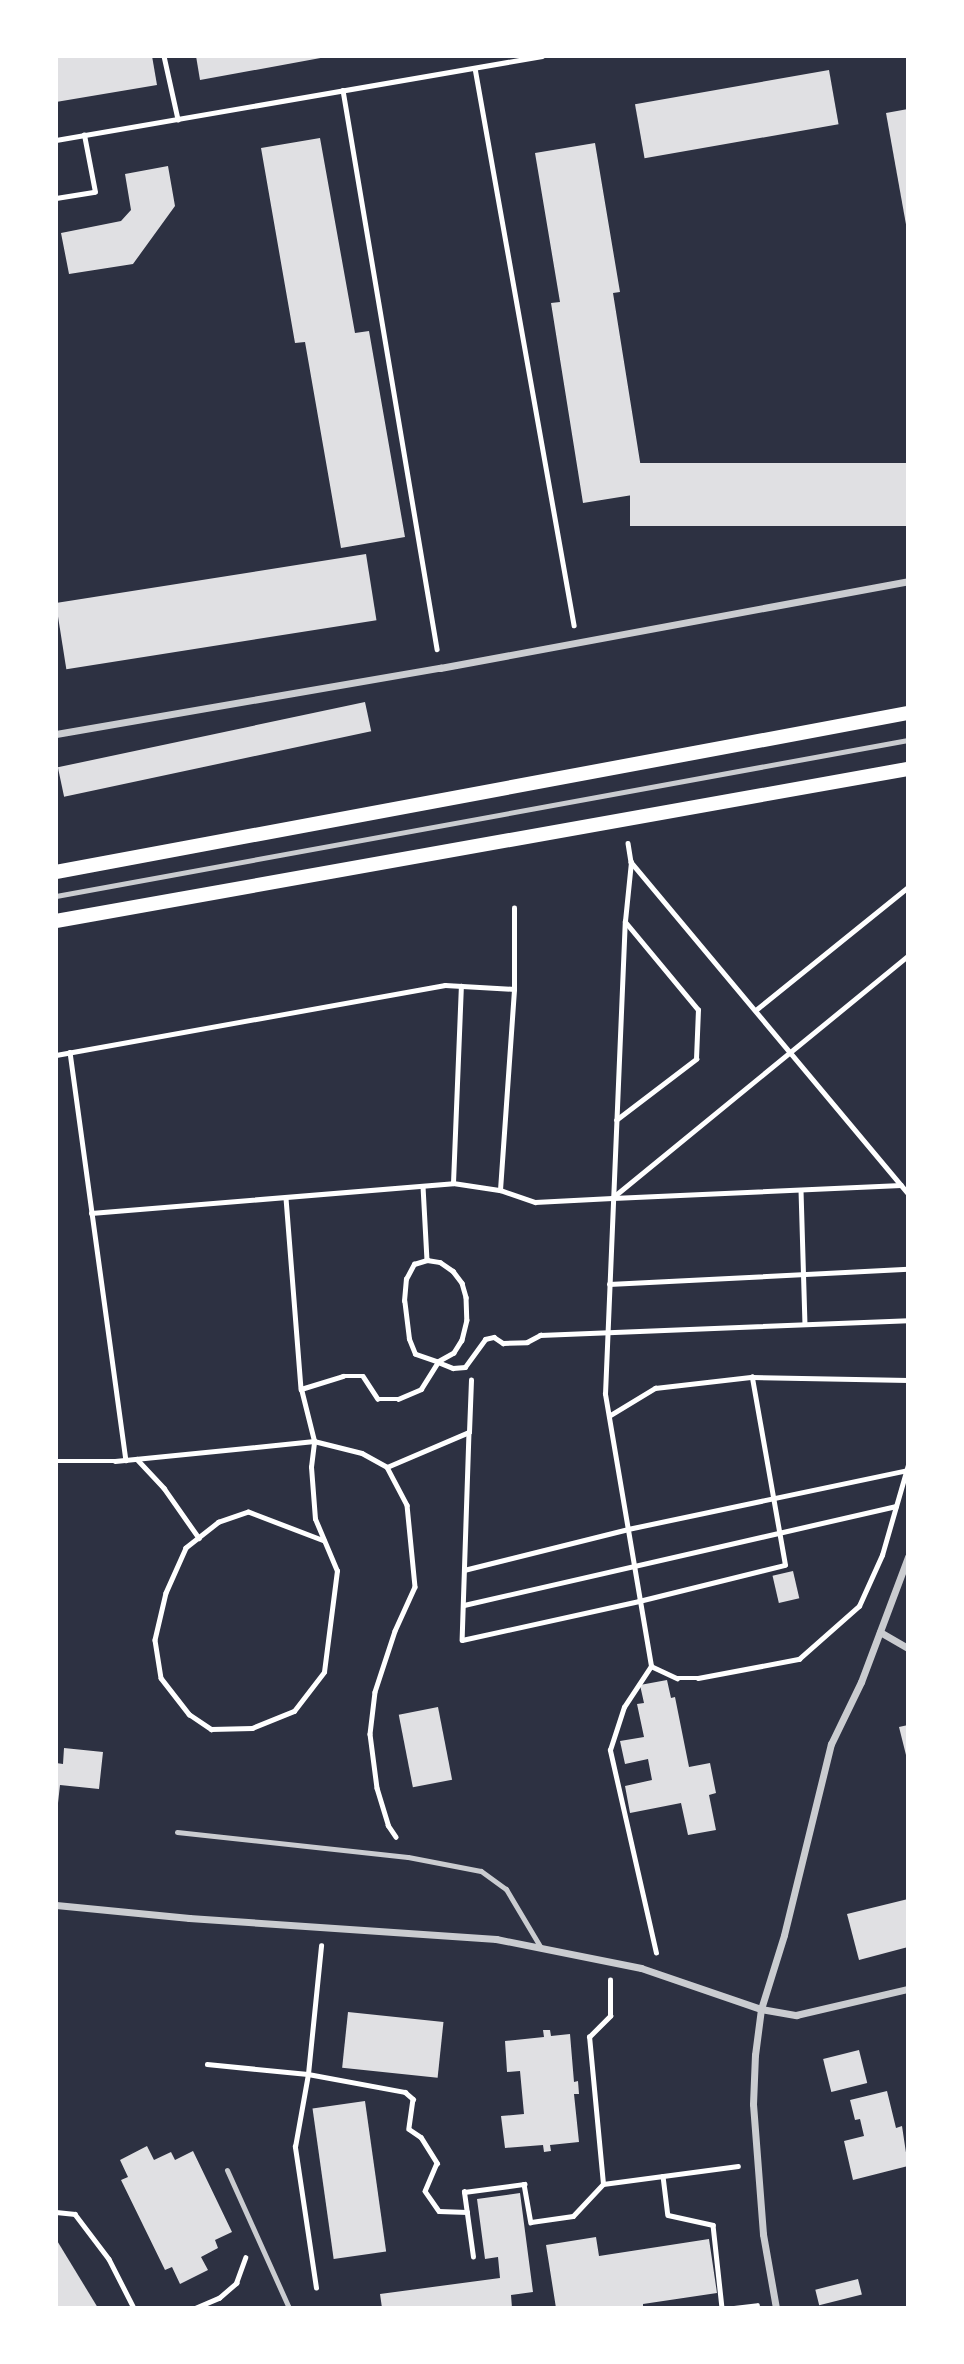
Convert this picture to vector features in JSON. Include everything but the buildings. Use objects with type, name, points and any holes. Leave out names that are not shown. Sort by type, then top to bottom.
[{"type":"main road","points":[[56,872],[908,713]]},
{"type":"main road","points":[[56,921],[908,769]]},
{"type":"street","points":[[56,734],[440,668],[908,581]]},
{"type":"street","points":[[776,2308],[763,2234],[756,2163],[754,2067],[761,2009],[784,1935],[831,1744],[861,1682],[908,1557]]},
{"type":"street","points":[[880,1632],[908,1648]]},
{"type":"street","points":[[56,1905],[496,1940],[660,1974],[761,2009],[796,2015],[908,1989]]},
{"type":"lane","points":[[56,896],[908,740]]},
{"type":"lane","points":[[177,1832],[408,1857],[481,1871],[506,1889],[541,1948]]},
{"type":"lane","points":[[227,2170],[289,2308]]},
{"type":"path","points":[[164,56],[178,119]]},
{"type":"path","points":[[56,140],[542,56]]},
{"type":"path","points":[[475,68],[577,642]]},
{"type":"path","points":[[343,90],[440,668]]},
{"type":"path","points":[[56,198],[95,192],[85,135]]},
{"type":"path","points":[[627,839],[631,862],[625,921],[605,1394],[651,1666],[624,1707],[610,1750],[660,1974]]},
{"type":"path","points":[[631,862],[793,1052],[908,1193]]},
{"type":"path","points":[[757,1009],[908,887]]},
{"type":"path","points":[[500,1190],[514,989],[514,908]]},
{"type":"path","points":[[616,1121],[695,1059],[698,1010],[625,921]]},
{"type":"path","points":[[612,1198],[908,956]]},
{"type":"path","points":[[56,1055],[445,985],[514,989]]},
{"type":"path","points":[[453,1183],[461,986]]},
{"type":"path","points":[[70,1052],[126,1460]]},
{"type":"path","points":[[92,1213],[453,1183],[500,1190],[536,1202],[902,1185]]},
{"type":"path","points":[[423,1186],[427,1259]]},
{"type":"path","points":[[801,1190],[805,1324]]},
{"type":"path","points":[[286,1198],[301,1389],[314,1441],[311,1467],[315,1519],[337,1571],[324,1672],[294,1712],[252,1728],[211,1728],[189,1714],[161,1678],[155,1640],[166,1593],[186,1548],[219,1522],[248,1512],[324,1541]]},
{"type":"path","points":[[301,1389],[343,1376],[363,1376],[379,1399],[398,1399],[421,1389],[438,1362],[454,1353],[463,1340],[467,1320],[462,1283],[453,1271],[440,1262],[427,1259],[414,1264],[406,1279],[404,1301],[409,1339],[415,1353],[438,1362],[453,1368],[465,1367],[485,1339],[494,1337],[503,1343],[527,1342],[540,1335],[908,1320]]},
{"type":"path","points":[[609,1284],[908,1269]]},
{"type":"path","points":[[609,1416],[655,1388],[752,1377],[908,1380]]},
{"type":"path","points":[[471,1380],[463,1640],[785,1565],[752,1377]]},
{"type":"path","points":[[387,1466],[469,1432]]},
{"type":"path","points":[[56,1461],[126,1460],[314,1441],[362,1453],[387,1466],[407,1505],[415,1587],[375,1692],[370,1734],[377,1788],[388,1825],[408,1857]]},
{"type":"path","points":[[136,1459],[164,1488],[199,1538]]},
{"type":"path","points":[[464,1570],[628,1529],[907,1467],[882,1555],[859,1605],[800,1658],[698,1678],[677,1678],[651,1666]]},
{"type":"path","points":[[464,1605],[896,1506]]},
{"type":"path","points":[[316,2288],[295,2147],[308,2074],[323,1927]]},
{"type":"path","points":[[603,2184],[589,2037],[610,2016],[611,1962]]},
{"type":"path","points":[[207,2064],[308,2074],[405,2092],[413,2099],[409,2129],[421,2137],[437,2163],[425,2191],[439,2211],[467,2212]]},
{"type":"path","points":[[473,2257],[464,2192],[524,2184],[531,2222],[573,2216],[603,2184],[756,2163]]},
{"type":"path","points":[[663,2176],[668,2216],[713,2225],[722,2308]]},
{"type":"path","points":[[56,2212],[75,2214],[109,2259],[134,2308]]},
{"type":"path","points":[[195,2308],[219,2298],[236,2283],[254,2231]]}]
